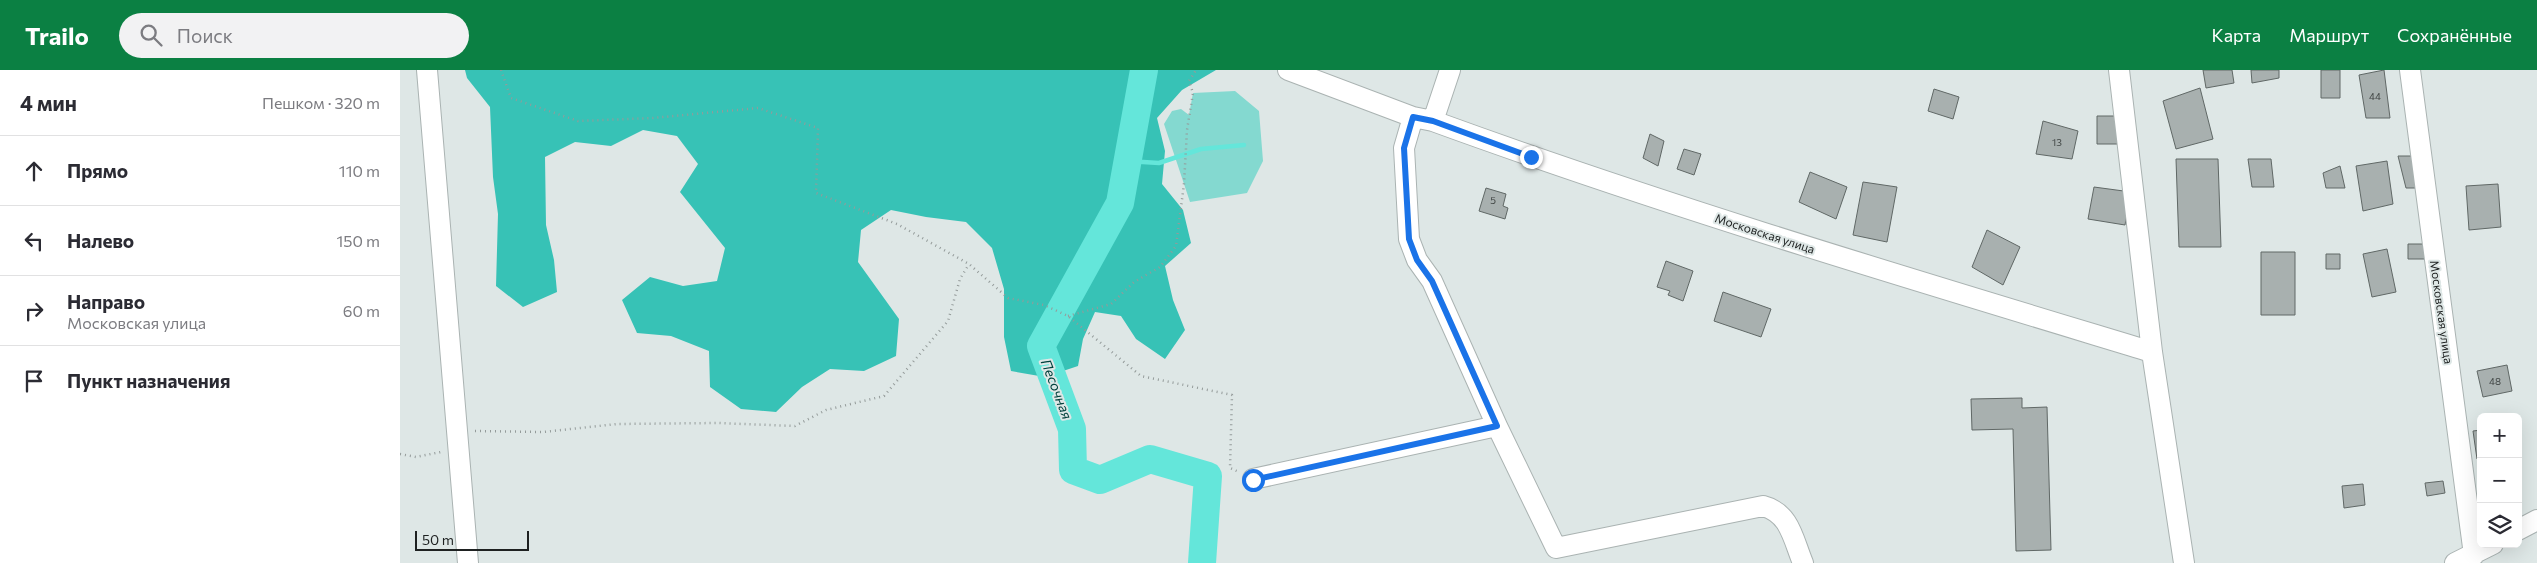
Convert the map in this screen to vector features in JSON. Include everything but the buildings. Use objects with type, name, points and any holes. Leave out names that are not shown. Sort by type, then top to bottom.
[{"type":"street","points":[[427,70],[468,563]]},
{"type":"street","name":"Московская улица","points":[[1288,70],[1413,117],[1433,121],[1531,157],[1855,262],[2152,352]]},
{"type":"street","points":[[1433,121],[1450,70]]},
{"type":"street","points":[[2119,70],[2152,352],[2184,563]]},
{"type":"street","name":"Московская улица","points":[[2410,70],[2474,555]]},
{"type":"street","points":[[1413,117],[1404,148],[1409,239],[1417,260],[1432,281],[1497,426],[1556,548],[1763,506],[1775,510],[1785,519],[1803,563]]},
{"type":"street","points":[[1253,480],[1497,426]]},
{"type":"street","points":[[2522,528],[2537,520]]},
{"type":"street","points":[[2455,563],[2486,548]]},
{"type":"path","points":[[501,70],[511,98],[578,121],[653,118],[758,108],[818,128],[816,193],[897,224],[969,264],[1008,298],[1044,305],[1068,316],[1141,376],[1232,395],[1230,468],[1253,480]]},
{"type":"path","points":[[1068,316],[1111,304],[1134,282],[1160,268],[1176,246],[1184,184],[1187,130],[1194,93],[1189,81],[1196,70]]},
{"type":"path","points":[[400,454],[416,456],[459,440],[626,424],[718,423],[795,426],[826,410],[884,396],[948,321],[960,279],[969,264]]},
{"type":"shaded area","points":[[465,70],[1216,70],[1182,90],[1157,118],[1165,151],[1162,184],[1183,210],[1191,243],[1165,266],[1173,300],[1185,330],[1165,359],[1136,339],[1121,316],[1095,312],[1083,339],[1078,366],[1045,377],[1011,371],[1004,337],[1004,289],[992,248],[966,222],[891,210],[861,230],[858,262],[899,319],[896,356],[864,371],[830,369],[802,387],[776,412],[741,409],[710,387],[709,351],[671,336],[637,333],[622,300],[650,277],[683,286],[717,281],[725,248],[680,192],[698,164],[677,136],[643,130],[611,146],[575,142],[545,157],[546,225],[554,260],[557,292],[523,307],[496,286],[498,214],[493,177],[490,107],[467,78]]},
{"type":"shaded area","points":[[1235,91],[1259,111],[1263,161],[1247,193],[1190,202],[1164,124],[1172,111],[1181,109],[1189,115],[1193,93]]},
{"type":"waterway","name":"Песочная","points":[[1144,70],[1120,203],[1041,346],[1072,429],[1073,470],[1100,480],[1150,459],[1208,476],[1202,563]]},
{"type":"waterway","points":[[1127,161],[1159,163],[1201,149],[1244,145]]},
{"type":"route","points":[[1253,480],[1497,426],[1432,281],[1417,260],[1409,239],[1404,148],[1413,117],[1433,121],[1531,157]]}]
